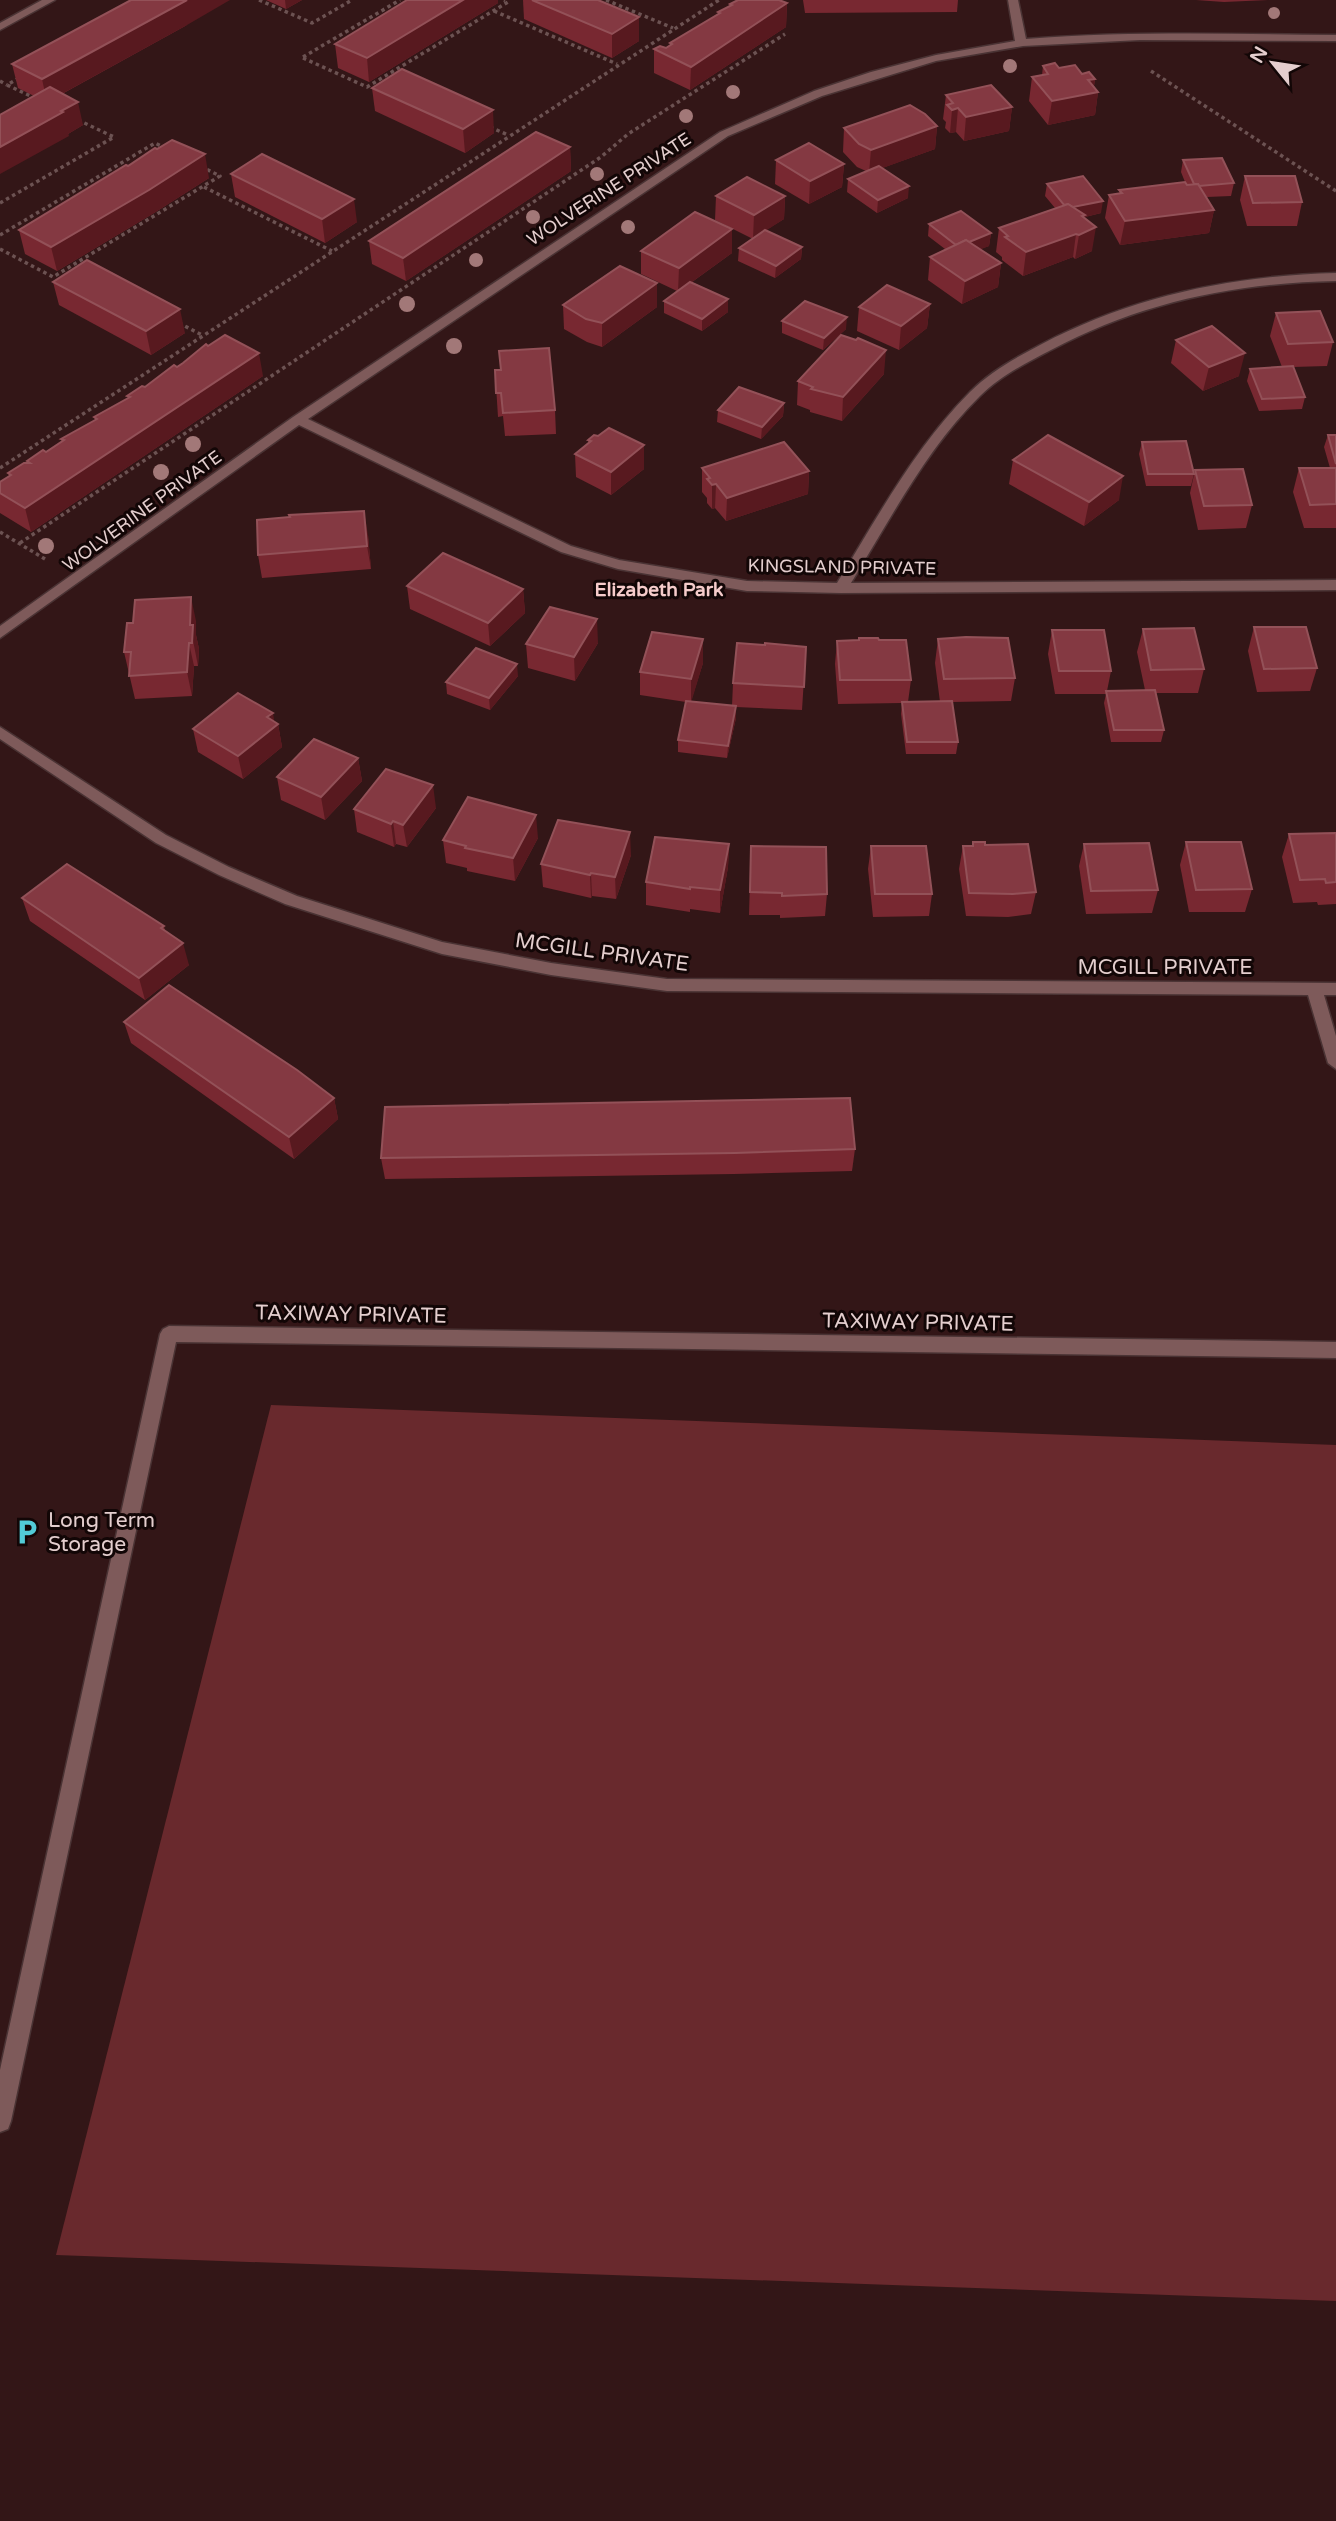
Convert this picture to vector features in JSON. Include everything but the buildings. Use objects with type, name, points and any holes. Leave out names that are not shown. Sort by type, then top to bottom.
[{"type":"street","points":[[0,27],[50,0]]},
{"type":"street","points":[[1013,0],[1021,43]]},
{"type":"street","name":"WOLVERINE PRIVATE","points":[[0,634],[298,420],[724,134],[793,104],[866,77],[1021,43],[1104,39],[1336,38]]},
{"type":"street","points":[[841,589],[911,474],[971,398],[1013,365],[1072,331],[1154,300],[1241,281],[1336,277]]},
{"type":"street","name":"KINGSLAND PRIVATE","points":[[298,420],[477,503],[566,549],[618,564],[747,586],[841,589],[1336,584]]},
{"type":"street","name":"MCGILL PRIVATE","points":[[0,732],[162,839],[224,871],[291,900],[442,948],[551,969],[667,985],[1336,989]]},
{"type":"street","points":[[1314,989],[1336,1063]]},
{"type":"street","name":"TAXIWAY PRIVATE","points":[[0,2121],[169,1334],[1336,1350]]},
{"type":"path","points":[[259,0],[312,23],[352,0]]},
{"type":"path","points":[[400,0],[303,58],[367,88],[508,2],[504,0]]},
{"type":"path","points":[[606,0],[674,29]]},
{"type":"path","points":[[0,468],[719,0]]},
{"type":"path","points":[[493,11],[618,65]]},
{"type":"path","points":[[20,544],[601,157],[628,134],[785,34]]},
{"type":"path","points":[[1104,39],[1336,191]]},
{"type":"path","points":[[7,85],[19,78]]},
{"type":"path","points":[[0,81],[39,100]]},
{"type":"path","points":[[0,203],[114,137],[71,116]]},
{"type":"path","points":[[484,124],[509,136]]},
{"type":"path","points":[[0,235],[155,143],[166,148]]},
{"type":"path","points":[[0,249],[53,277],[220,176],[198,165]]},
{"type":"path","points":[[204,186],[332,251]]},
{"type":"path","points":[[179,323],[203,336]]},
{"type":"path","points":[[0,531],[78,579]]},
{"type":"shaded area","points":[[271,1405],[1336,1445],[1336,2301],[56,2255]]},
{"type":"place","name":"Long Term Storage","points":[[27,1532]]},
{"type":"district","name":"Elizabeth Park","points":[[659,589]]}]
